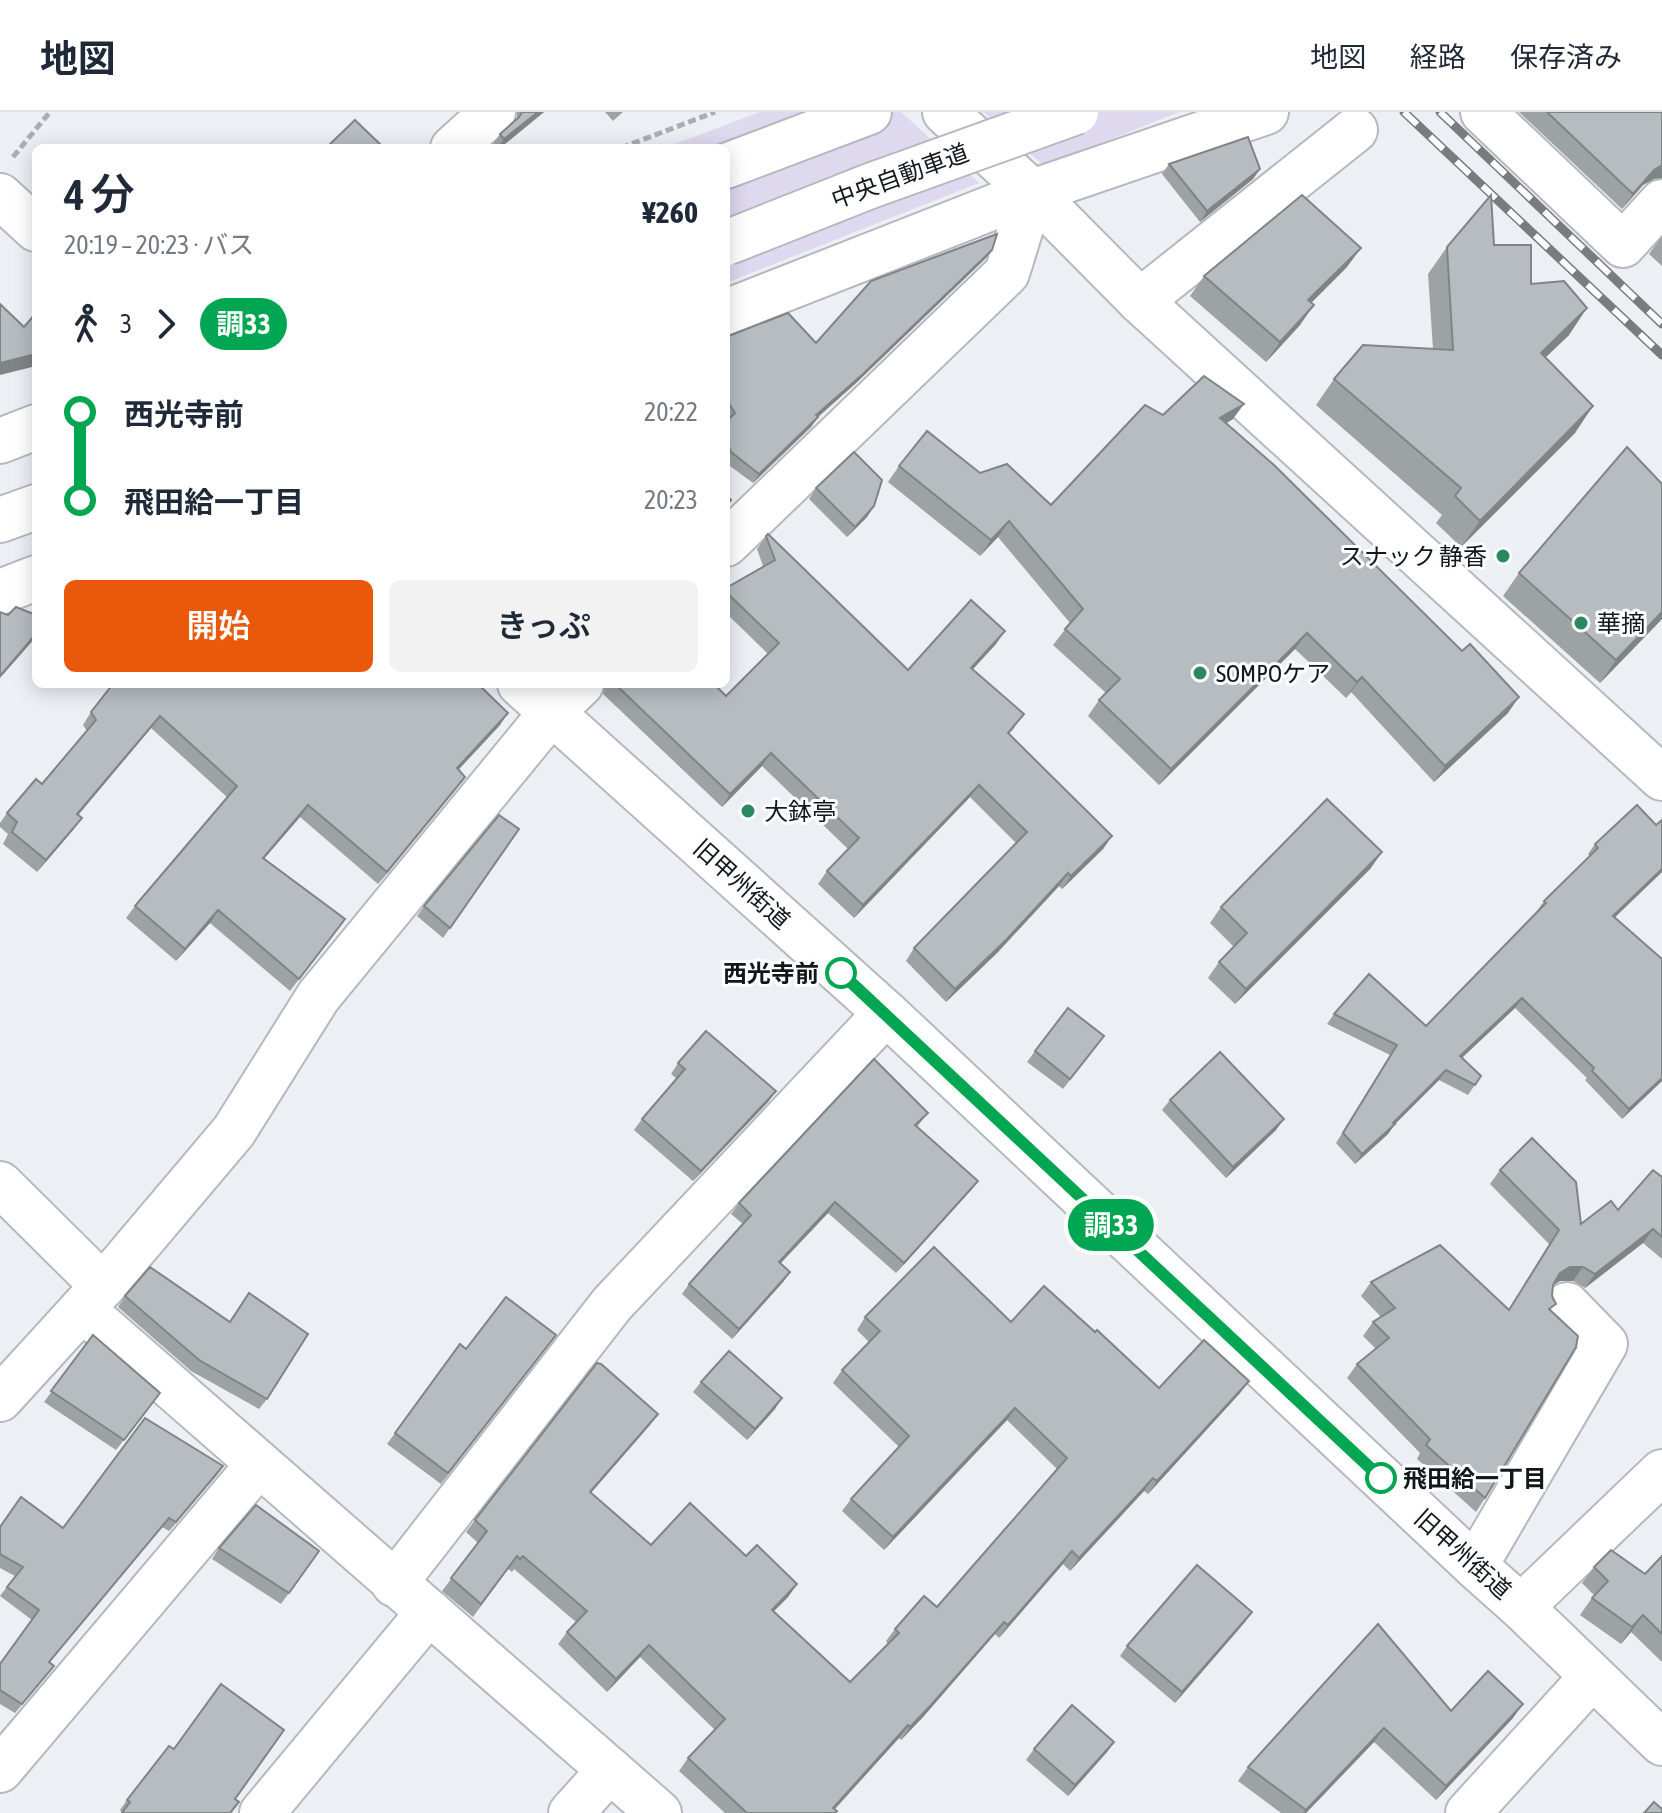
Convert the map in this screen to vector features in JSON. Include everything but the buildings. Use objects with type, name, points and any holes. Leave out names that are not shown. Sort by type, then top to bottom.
[{"type":"main road","points":[[457,144],[493,112]]},
{"type":"main road","points":[[730,164],[869,112]]},
{"type":"main road","points":[[945,112],[1032,192],[1140,301],[1662,778]]},
{"type":"main road","name":"中央自動車道","points":[[730,241],[870,186],[1076,112]]},
{"type":"main road","points":[[730,310],[1032,192],[1266,112]]},
{"type":"main road","points":[[1483,112],[1623,245],[1662,202]]},
{"type":"main road","points":[[1140,301],[1355,130]]},
{"type":"main road","points":[[5,178],[32,222]]},
{"type":"main road","points":[[730,540],[1007,273],[1032,192]]},
{"type":"main road","points":[[0,441],[32,429]]},
{"type":"main road","points":[[0,520],[32,508]]},
{"type":"main road","points":[[0,592],[32,580]]},
{"type":"main road","points":[[0,1399],[92,1298],[234,1131],[318,997],[551,694]]},
{"type":"main road","name":"旧甲州街道","points":[[551,694],[1662,1743]]},
{"type":"main road","points":[[394,1584],[612,1304],[886,1013]]},
{"type":"main road","points":[[0,1184],[92,1298],[259,1464],[659,1813]]},
{"type":"main road","points":[[1475,1566],[1605,1344],[1567,1305]]},
{"type":"main road","points":[[0,1770],[259,1464]]},
{"type":"main road","points":[[1521,1607],[1662,1472]]},
{"type":"main road","points":[[262,1813],[429,1612]]},
{"type":"main road","points":[[1468,1813],[1592,1677]]},
{"type":"main road","points":[[571,1813],[610,1770]]},
{"type":"path","points":[[5,178],[50,112]]},
{"type":"path","points":[[631,144],[715,112]]},
{"type":"shaded area","points":[[760,112],[901,112],[979,183],[730,281],[730,144],[675,144]]},
{"type":"shaded area","points":[[984,112],[1179,112],[1044,166]]},
{"type":"railway","points":[[1404,112],[1662,355]]},
{"type":"railway","points":[[1440,112],[1662,324]]},
{"type":"bus line","name":"調33","points":[[841,973],[1381,1478]]},
{"type":"place","name":"スナック 静香","points":[[1503,556]]},
{"type":"place","name":"華摘","points":[[1581,623]]},
{"type":"place","name":"SOMPOケア","points":[[1200,673]]},
{"type":"place","name":"大鉢亭","points":[[748,811]]},
{"type":"place","name":"西光寺前","points":[[841,973]]},
{"type":"place","name":"飛田給一丁目","points":[[1381,1478]]}]
